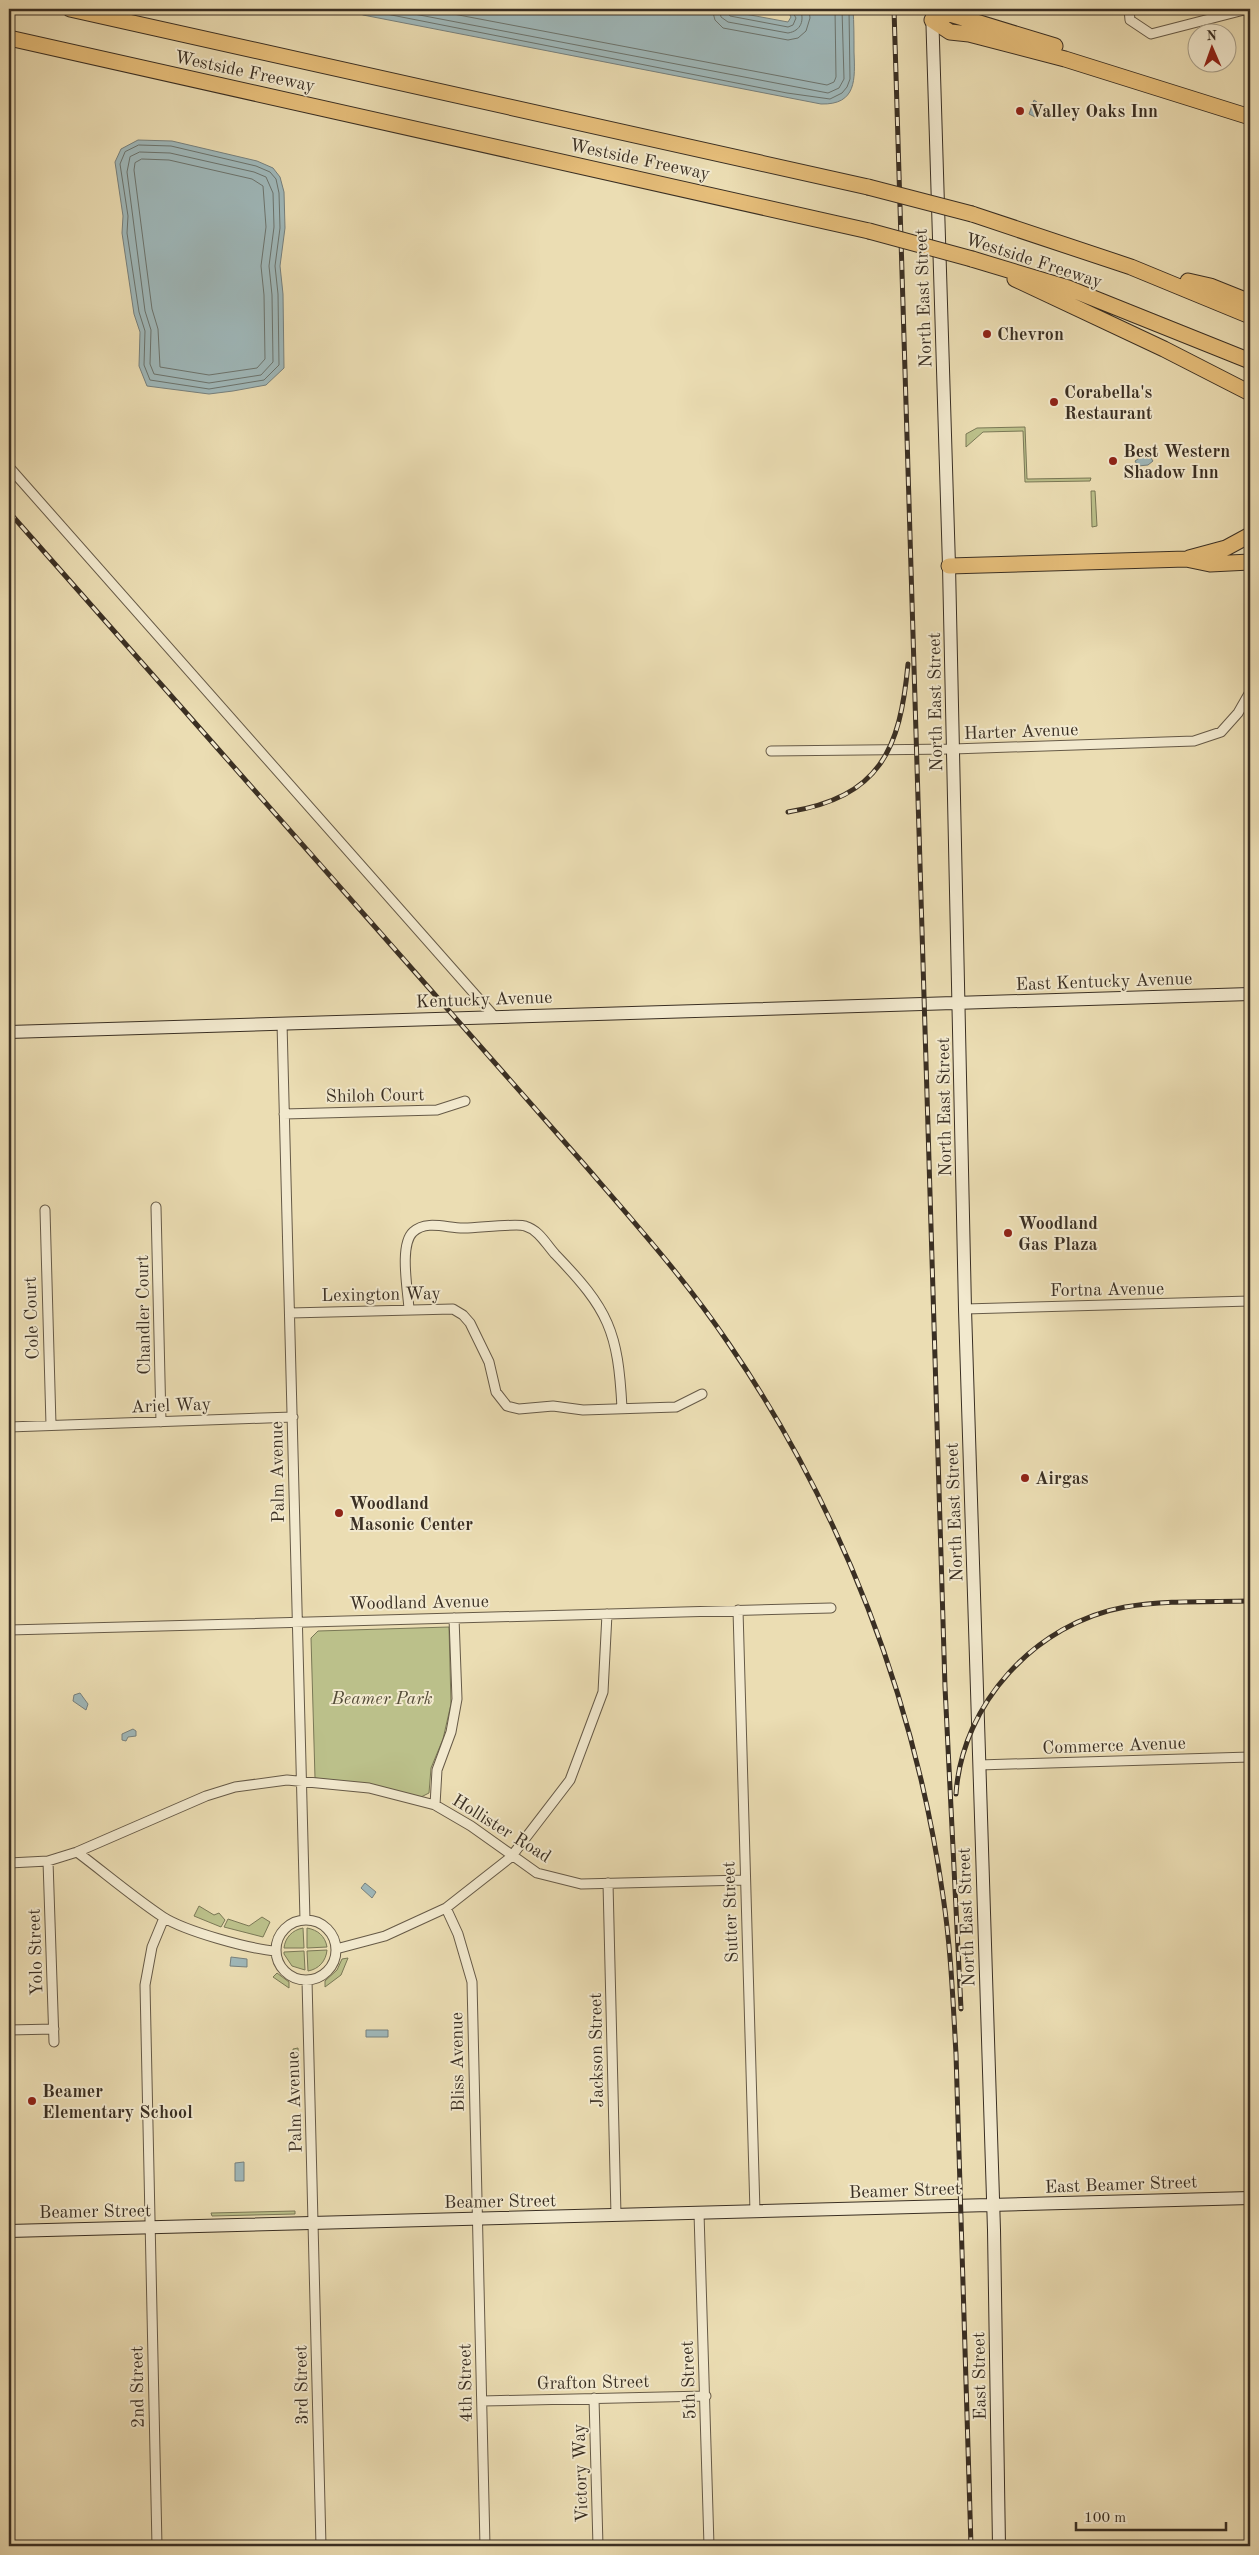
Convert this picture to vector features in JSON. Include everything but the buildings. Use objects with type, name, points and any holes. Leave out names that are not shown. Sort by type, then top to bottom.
[{"type":"highway","name":"Westside Freeway","points":[[70,9],[868,187],[972,214],[1131,267],[1250,316]]},
{"type":"highway","points":[[932,14],[950,14],[1250,107]]},
{"type":"highway","points":[[932,14],[950,32],[969,34],[1065,59],[1250,117]]},
{"type":"highway","name":"Westside Freeway","points":[[9,38],[869,231],[990,264],[1112,304],[1250,361]]},
{"type":"highway","points":[[990,264],[1024,284],[1164,349],[1250,393]]},
{"type":"highway","points":[[1131,267],[1210,286],[1250,302]]},
{"type":"highway","points":[[1186,559],[1226,548],[1250,535]]},
{"type":"highway","points":[[949,566],[1186,559],[1210,564],[1250,562]]},
{"type":"main road","name":"North East Street","points":[[932,14],[949,566],[966,1309],[993,2205]]},
{"type":"main road","name":"East Kentucky Avenue","points":[[959,1002],[1250,994]]},
{"type":"main road","name":"Kentucky Avenue","points":[[9,1032],[959,1002]]},
{"type":"main road","name":"East Beamer Street","points":[[993,2205],[1250,2198]]},
{"type":"main road","name":"Beamer Street","points":[[9,2231],[993,2205]]},
{"type":"main road","name":"East Street","points":[[993,2205],[999,2546]]},
{"type":"street","points":[[1129,9],[1130,20],[1151,34],[1248,9]]},
{"type":"street","points":[[9,467],[494,1016]]},
{"type":"street","name":"Harter Avenue","points":[[771,752],[953,749],[1194,741],[1221,732],[1238,712],[1250,692]]},
{"type":"street","name":"Palm Avenue","points":[[282,1023],[305,1920]]},
{"type":"street","name":"Shiloh Court","points":[[284,1114],[437,1110],[465,1100]]},
{"type":"street","name":"Chandler Court","points":[[156,1207],[162,1422]]},
{"type":"street","name":"Cole Court","points":[[45,1210],[51,1425]]},
{"type":"street","points":[[409,1310],[405,1253],[413,1232],[424,1226],[436,1225],[458,1228],[524,1225],[536,1231],[601,1307],[611,1327],[617,1347],[622,1408],[676,1407],[702,1394]]},
{"type":"street","name":"Fortna Avenue","points":[[966,1309],[1250,1302]]},
{"type":"street","name":"Lexington Way","points":[[290,1314],[453,1309],[463,1315],[470,1323],[489,1362],[496,1392],[507,1406],[519,1408],[553,1406],[583,1410],[622,1408]]},
{"type":"street","name":"Ariel Way","points":[[9,1426],[292,1417]]},
{"type":"street","name":"Woodland Avenue","points":[[9,1630],[831,1608]]},
{"type":"street","name":"Sutter Street","points":[[738,1610],[755,2212]]},
{"type":"street","points":[[336,1949],[385,1936],[446,1908],[512,1857],[570,1780],[603,1692],[607,1614]]},
{"type":"street","points":[[435,1805],[437,1770],[451,1732],[457,1699],[454,1618]]},
{"type":"street","name":"Commerce Avenue","points":[[979,1765],[1250,1757]]},
{"type":"street","name":"Hollister Road","points":[[9,1863],[48,1861],[77,1852],[206,1796],[267,1782],[302,1781],[369,1788],[435,1805],[471,1826],[537,1873],[560,1880],[581,1884],[608,1884],[745,1880]]},
{"type":"street","points":[[77,1852],[164,1918],[250,1947],[276,1950]]},
{"type":"street","name":"Yolo Street","points":[[48,1861],[54,2042]]},
{"type":"street","name":"Jackson Street","points":[[608,1884],[616,2215]]},
{"type":"street","name":"Bliss Avenue","points":[[446,1908],[458,1934],[472,1982],[477,2219]]},
{"type":"street","name":"2nd Street","points":[[157,2546],[144,1985],[150,1954],[164,1918]]},
{"type":"street","points":[[305,1920],[313,1921],[327,1928],[335,1942],[336,1949],[332,1964],[328,1970],[306,1980],[299,1979],[285,1971],[277,1958],[276,1950],[284,1929],[298,1921],[305,1920]]},
{"type":"street","name":"Palm Avenue","points":[[306,1980],[313,2223]]},
{"type":"street","points":[[9,2030],[54,2029]]},
{"type":"street","name":"5th Street","points":[[699,2213],[706,2396],[709,2546]]},
{"type":"street","name":"4th Street","points":[[477,2219],[485,2546]]},
{"type":"street","name":"3rd Street","points":[[313,2223],[321,2546]]},
{"type":"street","name":"Grafton Street","points":[[482,2401],[706,2396]]},
{"type":"street","name":"Victory Way","points":[[594,2398],[598,2546]]},
{"type":"green space","points":[[1025,427],[1027,479],[1091,478],[1090,481],[1025,482],[1023,431],[983,432],[966,447],[966,434],[977,428]]},
{"type":"green space","points":[[1091,491],[1095,491],[1097,526],[1092,527]]},
{"type":"green space","name":"Beamer Park","points":[[449,1627],[451,1704],[443,1739],[431,1768],[429,1793],[421,1797],[374,1786],[315,1778],[311,1638],[318,1631]]},
{"type":"green space","points":[[199,1906],[214,1915],[219,1913],[225,1920],[221,1927],[194,1916]]},
{"type":"green space","points":[[262,1917],[270,1922],[263,1937],[224,1927],[228,1919],[249,1926]]},
{"type":"green space","points":[[303,1928],[304,1948],[284,1948],[290,1935]]},
{"type":"green space","points":[[307,1928],[320,1934],[325,1940],[327,1947],[307,1948]]},
{"type":"green space","points":[[327,1950],[321,1964],[308,1971],[307,1951]]},
{"type":"green space","points":[[304,1951],[305,1970],[292,1966],[284,1954],[284,1952]]},
{"type":"green space","points":[[348,1958],[341,1975],[325,1987],[325,1981],[337,1970],[342,1959]]},
{"type":"green space","points":[[277,1973],[289,1982],[289,1988],[273,1977]]},
{"type":"green space","points":[[298,2048],[299,2070],[294,2070],[293,2049]]},
{"type":"green space","points":[[295,2211],[295,2214],[212,2216],[211,2213]]},
{"type":"water","points":[[352,9],[718,9],[788,22],[791,17],[789,13],[765,9],[853,9],[853,81],[848,95],[833,103],[821,104],[363,15]]},
{"type":"water","points":[[1034,100],[1041,105],[1037,118],[1029,114]]},
{"type":"water","points":[[138,140],[172,141],[257,161],[273,168],[280,177],[284,192],[285,228],[280,266],[283,294],[284,368],[266,385],[209,394],[147,386],[139,366],[140,332],[134,314],[122,233],[123,216],[115,162],[121,149]]},
{"type":"water","points":[[1141,457],[1151,458],[1153,461],[1148,465],[1138,466],[1135,461]]},
{"type":"water","points":[[80,1693],[88,1704],[86,1710],[73,1701],[74,1695]]},
{"type":"water","points":[[133,1729],[136,1731],[136,1736],[128,1737],[126,1741],[122,1740],[122,1734]]},
{"type":"water","points":[[365,1883],[376,1892],[372,1898],[361,1888]]},
{"type":"water","points":[[231,1957],[247,1959],[247,1967],[230,1966]]},
{"type":"water","points":[[366,2030],[388,2030],[388,2037],[366,2037]]},
{"type":"water","points":[[244,2162],[244,2181],[235,2181],[235,2163]]},
{"type":"railway","points":[[894,9],[945,1687],[961,2009]]},
{"type":"railway","points":[[9,512],[583,1163],[677,1274],[729,1344],[769,1407],[806,1472],[839,1539],[868,1608],[893,1678],[914,1750],[930,1822],[946,1916],[956,2054],[971,2546]]},
{"type":"railway","points":[[788,812],[819,805],[844,795],[864,781],[879,765],[891,745],[899,721],[908,664]]},
{"type":"railway","points":[[956,1794],[961,1760],[972,1729],[989,1699],[1009,1672],[1034,1649],[1062,1630],[1092,1616],[1125,1607],[1172,1602],[1250,1601]]},
{"type":"place","name":"Valley Oaks Inn","points":[[1020,111]]},
{"type":"place","name":"Chevron","points":[[987,334]]},
{"type":"place","name":"Corabella's Restaurant","points":[[1054,402]]},
{"type":"place","name":"Best Western Shadow Inn","points":[[1113,461]]},
{"type":"place","name":"Woodland Gas Plaza","points":[[1008,1233]]},
{"type":"place","name":"Airgas","points":[[1025,1478]]},
{"type":"place","name":"Woodland Masonic Center","points":[[339,1513]]},
{"type":"place","name":"Beamer Elementary School","points":[[32,2101]]}]
